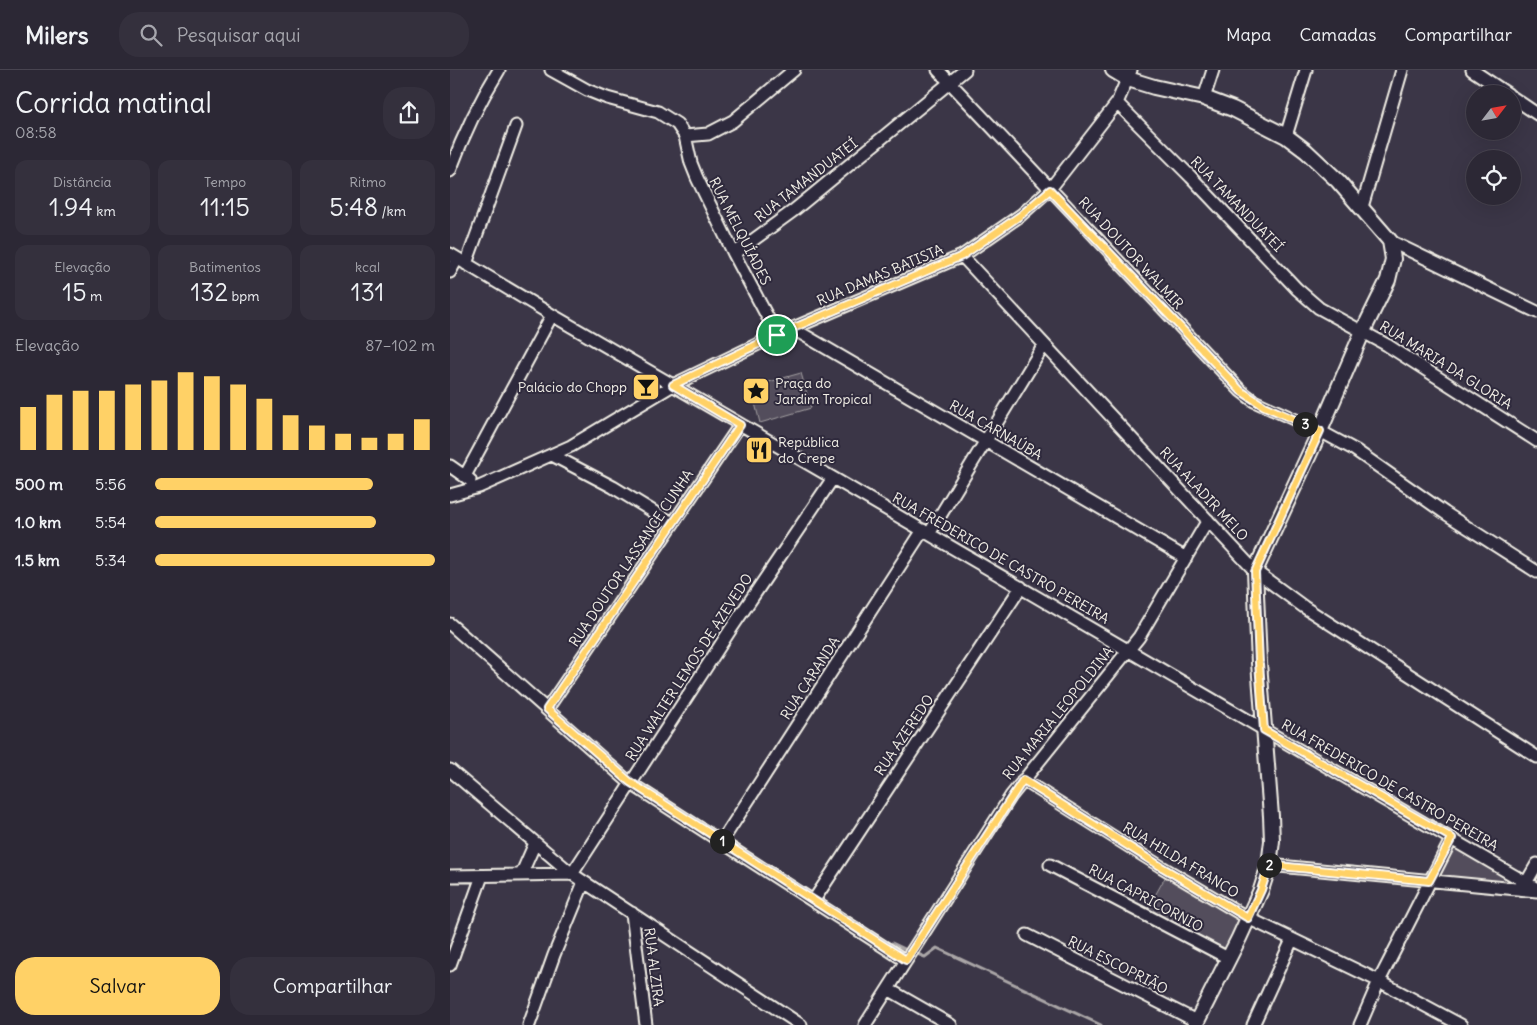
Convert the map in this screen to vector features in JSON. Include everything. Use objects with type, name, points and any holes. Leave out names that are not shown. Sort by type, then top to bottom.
[{"type":"main road","points":[[1113,70],[1129,75],[1154,87],[1204,98],[1233,109],[1286,136],[1319,163],[1362,207],[1390,241],[1393,259],[1388,280],[1363,331],[1320,431],[1255,572],[1259,663],[1271,816],[1272,841],[1269,865],[1261,890],[1248,918],[1195,1023]]},
{"type":"street","points":[[450,171],[468,124],[499,70]]},
{"type":"street","points":[[551,70],[607,98],[658,112],[677,124],[685,136],[708,134],[733,121],[791,71]]},
{"type":"street","name":"RUA DOUTOR WALMIR","points":[[938,70],[1241,391],[1264,406],[1320,431],[1355,450],[1445,513],[1537,572]]},
{"type":"street","name":"RUA TAMANDUATEÍ","points":[[734,254],[793,211],[965,70]]},
{"type":"street","points":[[1204,98],[1213,70]]},
{"type":"street","points":[[1286,136],[1306,70]]},
{"type":"street","points":[[1362,207],[1402,70]]},
{"type":"street","points":[[1472,70],[1494,85]]},
{"type":"street","points":[[1117,103],[1129,75]]},
{"type":"street","name":"RUA TAMANDUATEÍ","points":[[1117,103],[1198,184],[1297,289],[1334,317],[1363,331]]},
{"type":"street","name":"RUA DAMAS BATISTA","points":[[450,496],[479,487],[571,446],[673,385],[777,335],[962,256],[1021,215],[1050,190],[1117,103]]},
{"type":"street","points":[[1521,103],[1537,114]]},
{"type":"street","points":[[450,272],[458,259],[516,126]]},
{"type":"street","name":"RUA MELQUÍADES","points":[[685,136],[691,163],[697,178],[734,254],[777,335]]},
{"type":"street","points":[[1390,241],[1537,312]]},
{"type":"street","name":"RUA ALADIR MELO","points":[[962,256],[1255,572],[1304,607],[1537,757]]},
{"type":"street","name":"RUA FREDERICO DE CASTRO PEREIRA","points":[[458,259],[740,425],[1452,838],[1524,886],[1537,890]]},
{"type":"street","points":[[465,476],[552,315]]},
{"type":"street","name":"RUA CARNAÚBA","points":[[792,328],[1186,558]]},
{"type":"street","name":"RUA MARIA DA GLORIA","points":[[1363,331],[1537,441]]},
{"type":"street","name":"RUA CARANDA","points":[[722,841],[926,532],[1044,345]]},
{"type":"street","name":"RUA DOUTOR LASSANCE CUNHA","points":[[547,709],[740,425]]},
{"type":"street","points":[[552,455],[613,487],[672,523]]},
{"type":"street","points":[[450,466],[479,487]]},
{"type":"street","name":"RUA WALTER LEMOS DE AZEVEDO","points":[[572,874],[630,782],[833,478]]},
{"type":"street","name":"RUA MARIA LEOPOLDINA","points":[[865,1025],[1023,780],[1138,637],[1208,520]]},
{"type":"street","name":"RUA AZEREDO","points":[[814,900],[1021,588]]},
{"type":"street","points":[[450,624],[630,782],[814,900],[909,956]]},
{"type":"street","points":[[450,770],[572,874],[801,1025]]},
{"type":"street","name":"RUA HILDA FRANCO","points":[[1023,780],[1160,866],[1248,918],[1379,981],[1461,1025]]},
{"type":"street","points":[[1360,1025],[1379,981],[1452,838]]},
{"type":"street","points":[[521,875],[535,843]]},
{"type":"street","points":[[1269,865],[1429,881],[1524,886],[1537,864]]},
{"type":"street","name":"RUA CAPRICORNIO","points":[[1050,865],[1228,958]]},
{"type":"street","points":[[450,876],[572,874]]},
{"type":"street","points":[[450,965],[482,876]]},
{"type":"street","points":[[529,1025],[554,954],[584,882]]},
{"type":"street","name":"RUA ALZIRA","points":[[632,914],[646,1025]]},
{"type":"street","name":"RUA ESCOPRIÃO","points":[[1026,934],[1195,1023]]},
{"type":"street","points":[[1253,1025],[1292,940]]},
{"type":"street","points":[[888,989],[951,1025]]},
{"type":"shaded area","points":[[801,373],[811,408],[760,423],[751,387]]},
{"type":"shaded area","points":[[1452,847],[1506,877],[1501,884],[1436,878]]},
{"type":"shaded area","points":[[1167,874],[1240,919],[1237,936],[1225,951],[1148,908]]},
{"type":"waterway","points":[[892,943],[909,951]]},
{"type":"waterway","points":[[915,953],[925,957],[937,948],[1101,1025]]},
{"type":"place","name":"Palácio do Chopp","points":[[646,387]]},
{"type":"place","name":"Praça do Jardim Tropical","points":[[756,391]]},
{"type":"place","name":"República do Crepe","points":[[759,450]]},
{"type":"route","points":[[1050,190],[1241,391],[1254,401],[1320,431],[1255,572],[1264,730],[1452,838],[1429,881],[1269,865],[1261,890],[1248,918],[1160,866],[1023,780],[906,960],[630,782],[547,709],[740,425],[673,385],[777,335],[962,256],[1021,215],[1050,190]]}]
